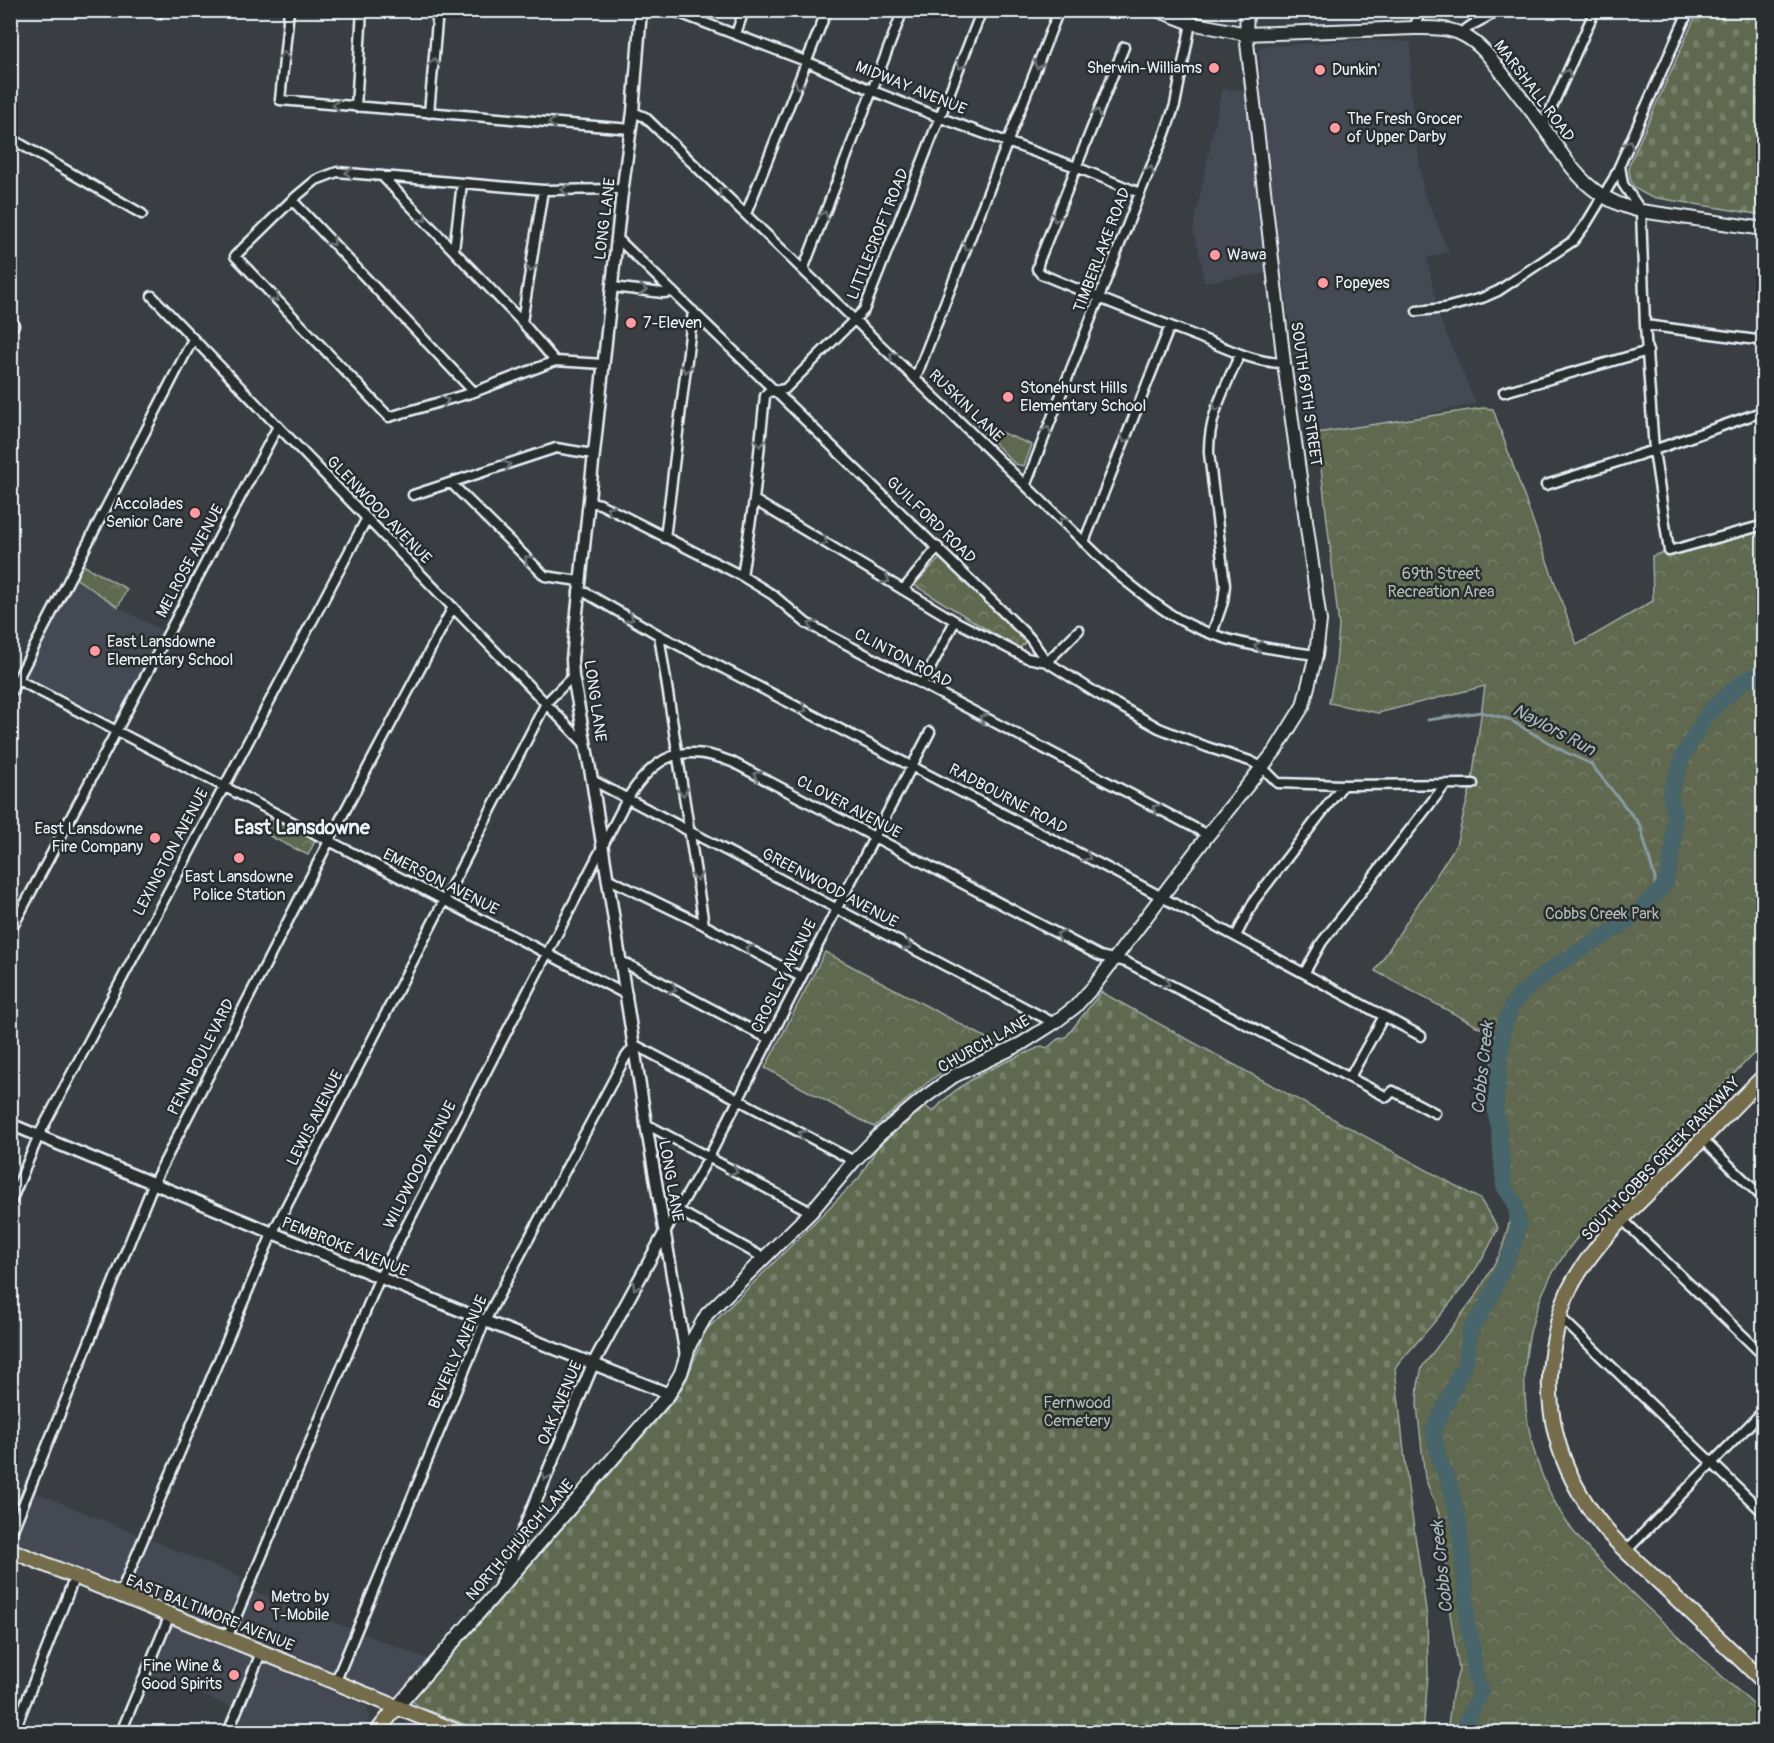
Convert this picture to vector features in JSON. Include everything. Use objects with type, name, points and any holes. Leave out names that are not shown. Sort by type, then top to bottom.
[{"type":"main road","points":[[1157,10],[1191,23],[1246,34],[1414,28],[1462,33]]},
{"type":"main road","name":"SOUTH 69TH STREET","points":[[1247,10],[1246,34],[1284,363],[1320,621],[1316,655],[1303,706],[1275,751],[1262,767]]},
{"type":"main road","name":"MARSHALL ROAD","points":[[1462,33],[1488,55],[1543,127],[1572,170],[1603,196],[1622,206],[1641,211],[1764,229]]},
{"type":"main road","name":"CHURCH LANE","points":[[669,1394],[681,1373],[696,1333],[707,1314],[811,1212],[878,1136],[954,1076],[1021,1044],[1075,1007],[1094,986],[1262,767]]},
{"type":"main road","name":"SOUTH COBBS CREEK PARKWAY","points":[[1764,1076],[1622,1219],[1585,1263],[1569,1290],[1559,1316],[1552,1351],[1550,1384],[1550,1409],[1557,1442],[1575,1486],[1602,1526],[1764,1682]]},
{"type":"main road","name":"NORTH CHURCH LANE","points":[[396,1708],[669,1394]]},
{"type":"main road","name":"EAST BALTIMORE AVENUE","points":[[10,1550],[396,1708],[442,1730],[458,1732]]},
{"type":"main road","points":[[377,1732],[396,1708]]},
{"type":"street","points":[[289,10],[280,100],[631,129]]},
{"type":"street","points":[[356,106],[362,10]]},
{"type":"street","points":[[429,113],[438,10]]},
{"type":"street","name":"LONG LANE","points":[[641,10],[633,112],[617,238],[572,659],[646,1124],[686,1356]]},
{"type":"street","name":"MIDWAY AVENUE","points":[[671,10],[808,62],[941,118],[1076,167],[1140,194]]},
{"type":"street","points":[[736,34],[744,10]]},
{"type":"street","points":[[746,214],[828,10]]},
{"type":"street","points":[[803,270],[903,10]]},
{"type":"street","name":"LITTLECROFT ROAD","points":[[773,390],[785,389],[864,310],[982,10]]},
{"type":"street","points":[[916,377],[1059,10]]},
{"type":"street","points":[[1414,28],[1422,10]]},
{"type":"street","points":[[1462,33],[1470,24],[1498,10]]},
{"type":"street","points":[[1543,127],[1595,10]]},
{"type":"street","points":[[1417,311],[1454,305],[1482,298],[1498,291],[1573,241],[1620,166],[1689,10]]},
{"type":"street","name":"TIMBERLAKE ROAD","points":[[1026,484],[1140,194],[1164,140],[1175,105],[1191,23]]},
{"type":"street","points":[[1122,51],[1037,269],[1041,274],[1099,299],[1240,354],[1269,363],[1284,363]]},
{"type":"street","name":"RUSKIN LANE","points":[[633,112],[645,117],[1084,542],[1149,599],[1181,620],[1212,633],[1260,647],[1316,655]]},
{"type":"street","points":[[10,138],[142,214]]},
{"type":"street","points":[[1620,166],[1623,184],[1641,211],[1645,325],[1654,450],[1669,551],[1764,525]]},
{"type":"street","points":[[603,364],[555,361],[474,392],[389,417],[235,256],[292,200],[316,180],[337,172],[543,189],[623,189]]},
{"type":"street","points":[[382,176],[522,322],[555,361]]},
{"type":"street","points":[[454,250],[462,183]]},
{"type":"street","points":[[522,322],[543,189]]},
{"type":"street","points":[[292,200],[474,392]]},
{"type":"street","name":"GUILFORD ROAD","points":[[617,238],[938,547],[1030,638],[1047,662],[1159,728],[1207,747],[1250,760],[1262,767],[1278,783],[1473,784]]},
{"type":"street","points":[[612,287],[663,293],[673,292]]},
{"type":"street","name":"GLENWOOD AVENUE","points":[[152,296],[586,744]]},
{"type":"street","points":[[665,538],[693,311]]},
{"type":"street","points":[[1645,325],[1764,340]]},
{"type":"street","points":[[1084,542],[1170,326]]},
{"type":"street","points":[[10,694],[193,339]]},
{"type":"street","points":[[1504,392],[1648,351]]},
{"type":"street","points":[[1212,633],[1223,602],[1225,585],[1208,435],[1213,416],[1240,354]]},
{"type":"street","points":[[742,576],[754,500],[765,396],[773,390]]},
{"type":"street","points":[[1546,485],[1764,411]]},
{"type":"street","name":"MELROSE AVENUE","points":[[10,932],[278,426]]},
{"type":"street","points":[[413,495],[556,448],[593,454]]},
{"type":"street","name":"RADBOURNE ROAD","points":[[452,484],[545,576],[579,586],[586,593],[660,635],[1305,972],[1421,1036]]},
{"type":"street","points":[[754,500],[955,621],[1027,658],[1047,662],[1079,630]]},
{"type":"street","name":"CLINTON ROAD","points":[[589,502],[600,504],[742,576],[773,595],[806,622],[1208,835]]},
{"type":"street","name":"LEXINGTON AVENUE","points":[[10,1204],[39,1135],[367,518]]},
{"type":"street","points":[[903,590],[938,547]]},
{"type":"street","name":"PENN BOULEVARD","points":[[10,1537],[154,1182],[329,841],[453,608]]},
{"type":"street","points":[[922,684],[955,621]]},
{"type":"street","points":[[660,635],[676,753],[704,925]]},
{"type":"street","name":"LEWIS AVENUE","points":[[120,1594],[272,1234],[546,703],[573,676]]},
{"type":"street","name":"EMERSON AVENUE","points":[[18,680],[627,995]]},
{"type":"street","name":"CROSLEY AVENUE","points":[[664,1234],[709,1157],[930,732]]},
{"type":"street","points":[[601,846],[627,799],[647,771],[662,759],[676,753]]},
{"type":"street","name":"CLOVER AVENUE","points":[[676,753],[709,754],[732,762],[1100,956],[1126,962],[1384,1096],[1387,1097],[1393,1091],[1435,1113]]},
{"type":"street","name":"GREENWOOD AVENUE","points":[[592,780],[1054,1023]]},
{"type":"street","points":[[1236,936],[1254,901],[1343,785]]},
{"type":"street","points":[[1305,972],[1322,942],[1445,785]]},
{"type":"street","name":"WILDWOOD AVENUE","points":[[227,1638],[380,1277],[601,846]]},
{"type":"street","points":[[607,878],[704,925],[801,977]]},
{"type":"street","points":[[621,961],[769,1039]]},
{"type":"street","points":[[1350,1077],[1384,1016]]},
{"type":"street","points":[[635,1045],[854,1161]]},
{"type":"street","name":"BEVERLY AVENUE","points":[[335,1683],[485,1321],[625,1058],[635,1045]]},
{"type":"street","name":"PEMBROKE AVENUE","points":[[10,1124],[154,1182],[272,1234],[669,1394]]},
{"type":"street","points":[[646,1124],[811,1212]]},
{"type":"street","points":[[1702,1139],[1764,1199]]},
{"type":"street","points":[[679,1211],[764,1258]]},
{"type":"street","points":[[1622,1219],[1764,1356]]},
{"type":"street","name":"OAK AVENUE","points":[[498,1591],[592,1364],[664,1234]]},
{"type":"street","points":[[1559,1316],[1764,1513]]},
{"type":"street","points":[[1626,1551],[1764,1410]]},
{"type":"street","points":[[14,1732],[75,1576]]},
{"type":"street","points":[[121,1732],[170,1615]]},
{"type":"street","points":[[228,1732],[261,1653]]},
{"type":"shaded area","points":[[1363,40],[1411,42],[1410,90],[1423,190],[1449,252],[1427,258],[1440,319],[1476,404],[1310,438],[1298,388],[1283,271],[1204,282],[1193,230],[1222,89],[1262,91],[1259,47]]},
{"type":"shaded area","name":"East Lansdowne Elementary School","points":[[81,564],[127,589],[118,607],[164,632],[119,718],[114,721],[30,679],[25,673]]},
{"type":"shaded area","points":[[10,1482],[241,1577],[239,1585],[430,1660],[394,1697],[11,1540]]},
{"type":"shaded area","points":[[171,1624],[366,1706],[370,1717],[363,1732],[233,1732],[242,1711],[151,1675]]},
{"type":"green space","points":[[1698,11],[1763,11],[1763,215],[1651,197],[1636,189],[1631,182],[1629,165]]},
{"type":"green space","name":"Cobbs Creek Park","points":[[1483,408],[1493,409],[1577,645],[1653,601],[1652,556],[1763,522],[1763,1044],[1605,1206],[1559,1262],[1537,1309],[1528,1341],[1525,1374],[1526,1408],[1531,1440],[1541,1472],[1555,1502],[1573,1531],[1599,1560],[1763,1713],[1745,1732],[1447,1732],[1452,1695],[1459,1670],[1447,1595],[1444,1527],[1425,1478],[1417,1405],[1418,1385],[1422,1367],[1477,1294],[1501,1252],[1511,1217],[1510,1202],[1497,1164],[1491,1091],[1492,1058],[1497,1037],[1375,971],[1456,845],[1472,781],[1485,686],[1378,713],[1329,703],[1336,665],[1339,626],[1317,433]]},
{"type":"green space","points":[[973,421],[1032,445],[1024,466],[1015,464]]},
{"type":"green space","points":[[940,558],[1027,640],[1019,649],[914,585]]},
{"type":"green space","points":[[81,564],[127,589],[118,607],[74,577]]},
{"type":"green space","points":[[270,818],[315,841],[308,855],[263,833]]},
{"type":"green space","points":[[825,952],[996,1043],[950,1066],[874,1127],[765,1068]]},
{"type":"green space","name":"Fernwood Cemetery","points":[[1101,992],[1480,1199],[1498,1228],[1465,1284],[1395,1368],[1408,1488],[1427,1617],[1428,1675],[1423,1732],[486,1732],[421,1708],[412,1701],[676,1398],[687,1379],[705,1331],[859,1178],[878,1146],[925,1106],[933,1112],[956,1090],[998,1065],[1042,1046],[1047,1048],[1058,1039],[1066,1037]]},
{"type":"waterway","name":"Cobbs Creek","points":[[1465,1732],[1466,1723],[1481,1692],[1475,1674],[1472,1643],[1467,1624],[1459,1521],[1449,1482],[1439,1460],[1433,1431],[1466,1361],[1470,1330],[1487,1305],[1519,1226],[1515,1203],[1504,1186],[1499,1127],[1495,1110],[1505,1024],[1512,1005],[1521,994],[1555,966],[1624,924],[1660,891],[1667,879],[1674,844],[1675,816],[1670,795],[1684,754],[1707,714],[1742,682],[1764,672]]},
{"type":"waterway","name":"Naylors Run","points":[[1428,720],[1481,712],[1508,719],[1565,752],[1591,764],[1640,825],[1655,879],[1655,895]]},
{"type":"place","name":"Sherwin-Williams","points":[[1214,68]]},
{"type":"place","name":"Dunkin'","points":[[1320,70]]},
{"type":"place","name":"The Fresh Grocer of Upper Darby","points":[[1335,128]]},
{"type":"place","name":"Wawa","points":[[1215,255]]},
{"type":"place","name":"Popeyes","points":[[1323,283]]},
{"type":"place","name":"7-Eleven","points":[[631,323]]},
{"type":"place","name":"Stonehurst Hills Elementary School","points":[[1008,397]]},
{"type":"place","name":"Accolades Senior Care","points":[[195,513]]},
{"type":"place","name":"East Lansdowne Elementary School","points":[[95,651]]},
{"type":"place","name":"East Lansdowne Fire Company","points":[[155,838]]},
{"type":"place","name":"East Lansdowne Police Station","points":[[239,858]]},
{"type":"place","name":"Metro by T-Mobile","points":[[259,1606]]},
{"type":"place","name":"Fine Wine & Good Spirits","points":[[234,1675]]},
{"type":"district","name":"East Lansdowne","points":[[302,827]]},
{"type":"park label","name":"69th Street Recreation Area","points":[[1441,583]]}]
